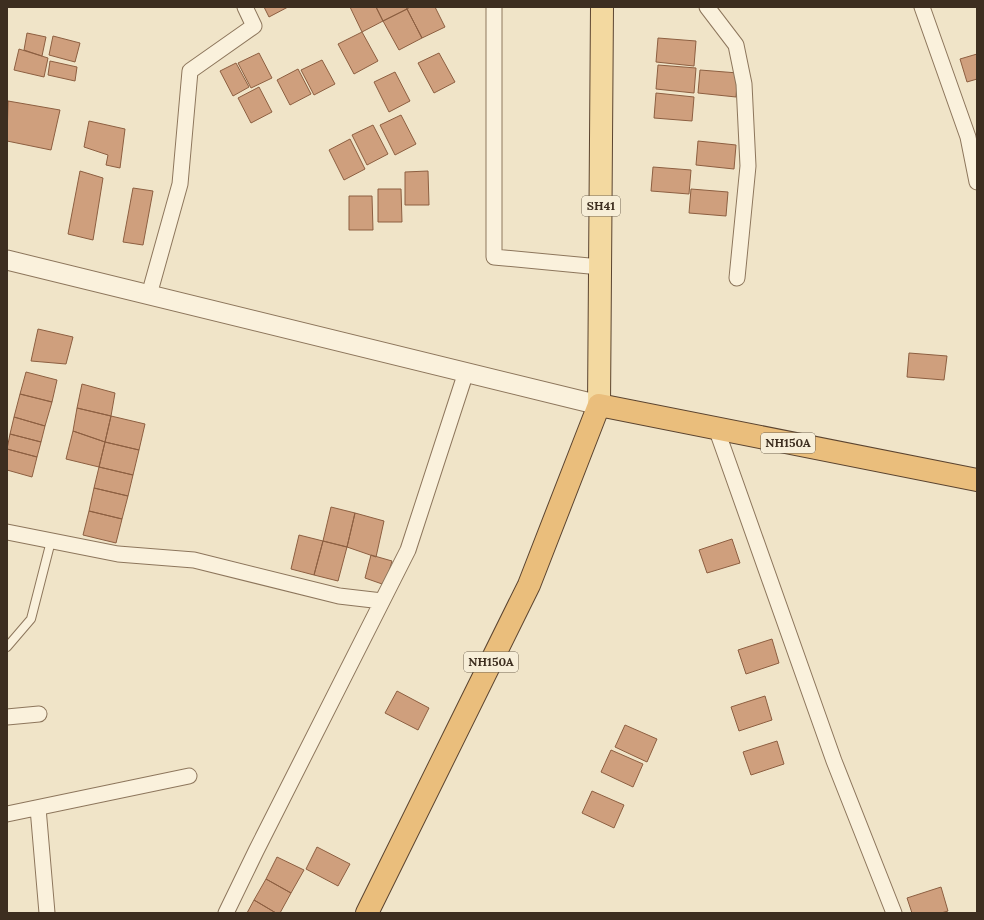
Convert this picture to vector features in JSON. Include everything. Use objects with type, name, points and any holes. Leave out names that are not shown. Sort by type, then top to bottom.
[{"type":"highway","name":"NH150A","points":[[367,913],[529,585],[600,405],[977,480]]},
{"type":"main road","name":"SH41","points":[[600,405],[602,7]]},
{"type":"street","points":[[149,295],[180,184],[190,71],[254,26],[245,7]]},
{"type":"street","points":[[494,7],[494,257],[600,267]]},
{"type":"street","points":[[707,7],[736,45],[744,84],[748,166],[737,278]]},
{"type":"street","points":[[922,7],[968,137],[977,182]]},
{"type":"street","points":[[7,260],[600,405]]},
{"type":"street","points":[[226,913],[408,550],[466,372]]},
{"type":"street","points":[[716,428],[834,761],[894,913]]},
{"type":"street","points":[[7,532],[118,554],[194,560],[339,596],[382,602]]},
{"type":"street","points":[[7,717],[39,714]]},
{"type":"street","points":[[7,814],[189,776]]},
{"type":"street","points":[[38,808],[47,913]]},
{"type":"lane","points":[[7,647],[31,619],[51,541]]},
{"type":"building","points":[[264,7],[288,7],[269,17]]},
{"type":"building","points":[[350,7],[376,7],[383,21],[362,32]]},
{"type":"building","points":[[376,7],[406,7],[407,9],[383,21]]},
{"type":"building","points":[[410,7],[435,7],[445,27],[422,38],[407,9]]},
{"type":"building","points":[[407,9],[422,38],[399,50],[383,21]]},
{"type":"building","points":[[362,32],[378,61],[354,74],[338,44]]},
{"type":"building","points":[[27,33],[46,37],[42,56],[24,50]]},
{"type":"building","points":[[53,36],[80,43],[75,62],[49,55]]},
{"type":"building","points":[[658,38],[696,41],[694,66],[656,62]]},
{"type":"building","points":[[19,49],[48,58],[44,77],[14,70]]},
{"type":"building","points":[[259,53],[272,78],[251,88],[238,63]]},
{"type":"building","points":[[439,53],[455,82],[434,93],[418,63]]},
{"type":"building","points":[[977,54],[977,79],[967,82],[960,59]]},
{"type":"building","points":[[322,60],[335,84],[314,95],[301,70]]},
{"type":"building","points":[[50,61],[77,67],[75,81],[48,75]]},
{"type":"building","points":[[236,63],[249,87],[233,96],[220,71]]},
{"type":"building","points":[[658,65],[696,68],[694,93],[656,89]]},
{"type":"building","points":[[298,69],[311,94],[290,105],[277,80]]},
{"type":"building","points":[[700,70],[738,73],[736,97],[698,93]]},
{"type":"building","points":[[395,72],[410,101],[389,112],[374,82]]},
{"type":"building","points":[[259,87],[272,112],[251,123],[238,98]]},
{"type":"building","points":[[656,93],[694,97],[692,121],[654,118]]},
{"type":"building","points":[[8,101],[60,110],[51,150],[7,141]]},
{"type":"building","points":[[401,115],[416,144],[395,155],[380,125]]},
{"type":"building","points":[[89,121],[125,129],[120,168],[106,165],[108,155],[84,147]]},
{"type":"building","points":[[373,125],[388,154],[367,165],[352,135]]},
{"type":"building","points":[[350,139],[365,169],[344,180],[329,150]]},
{"type":"building","points":[[698,141],[736,145],[734,169],[696,165]]},
{"type":"building","points":[[653,167],[691,170],[689,194],[651,191]]},
{"type":"building","points":[[80,171],[103,178],[93,240],[68,234]]},
{"type":"building","points":[[428,171],[429,205],[405,205],[405,172]]},
{"type":"building","points":[[133,188],[153,191],[143,245],[123,242]]},
{"type":"building","points":[[378,189],[401,189],[402,222],[378,222]]},
{"type":"building","points":[[691,189],[728,192],[726,216],[689,213]]},
{"type":"building","points":[[349,196],[372,196],[373,230],[349,230]]},
{"type":"building","points":[[38,329],[73,337],[66,364],[31,361]]},
{"type":"building","points":[[909,353],[947,356],[944,380],[907,377]]},
{"type":"building","points":[[26,372],[57,380],[52,402],[20,394]]},
{"type":"building","points":[[82,384],[115,393],[111,416],[77,408]]},
{"type":"building","points":[[20,394],[52,402],[45,426],[14,417]]},
{"type":"building","points":[[77,408],[111,416],[105,442],[73,431]]},
{"type":"building","points":[[111,416],[145,424],[139,450],[105,442]]},
{"type":"building","points":[[14,417],[45,426],[41,442],[10,434]]},
{"type":"building","points":[[73,431],[105,442],[99,467],[66,459]]},
{"type":"building","points":[[10,434],[41,442],[37,457],[7,449]]},
{"type":"building","points":[[105,442],[139,450],[133,475],[99,467]]},
{"type":"building","points":[[7,449],[37,457],[32,477],[7,470]]},
{"type":"building","points":[[99,467],[133,475],[128,496],[94,488]]},
{"type":"building","points":[[94,488],[128,496],[122,519],[89,511]]},
{"type":"building","points":[[331,507],[355,513],[347,547],[323,541]]},
{"type":"building","points":[[89,511],[122,519],[116,543],[83,535]]},
{"type":"building","points":[[355,513],[384,521],[376,557],[347,547]]},
{"type":"building","points":[[299,535],[323,541],[314,575],[291,569]]},
{"type":"building","points":[[732,539],[740,563],[707,573],[699,550]]},
{"type":"building","points":[[323,541],[347,547],[338,581],[314,575]]},
{"type":"building","points":[[371,555],[392,561],[385,585],[365,578]]},
{"type":"building","points":[[772,639],[779,663],[746,674],[738,650]]},
{"type":"building","points":[[397,691],[429,708],[418,730],[385,713]]},
{"type":"building","points":[[765,696],[772,720],[739,731],[731,707]]},
{"type":"building","points":[[625,725],[657,739],[647,762],[615,747]]},
{"type":"building","points":[[777,741],[784,764],[751,775],[743,752]]},
{"type":"building","points":[[611,750],[643,764],[633,787],[601,772]]},
{"type":"building","points":[[592,791],[624,805],[614,828],[582,813]]},
{"type":"building","points":[[317,847],[350,864],[338,886],[306,869]]},
{"type":"building","points":[[277,857],[304,870],[291,893],[266,879]]},
{"type":"building","points":[[266,879],[291,893],[280,913],[276,913],[254,900]]},
{"type":"building","points":[[941,887],[948,911],[941,913],[912,913],[907,898]]},
{"type":"building","points":[[254,900],[276,913],[247,913]]}]
